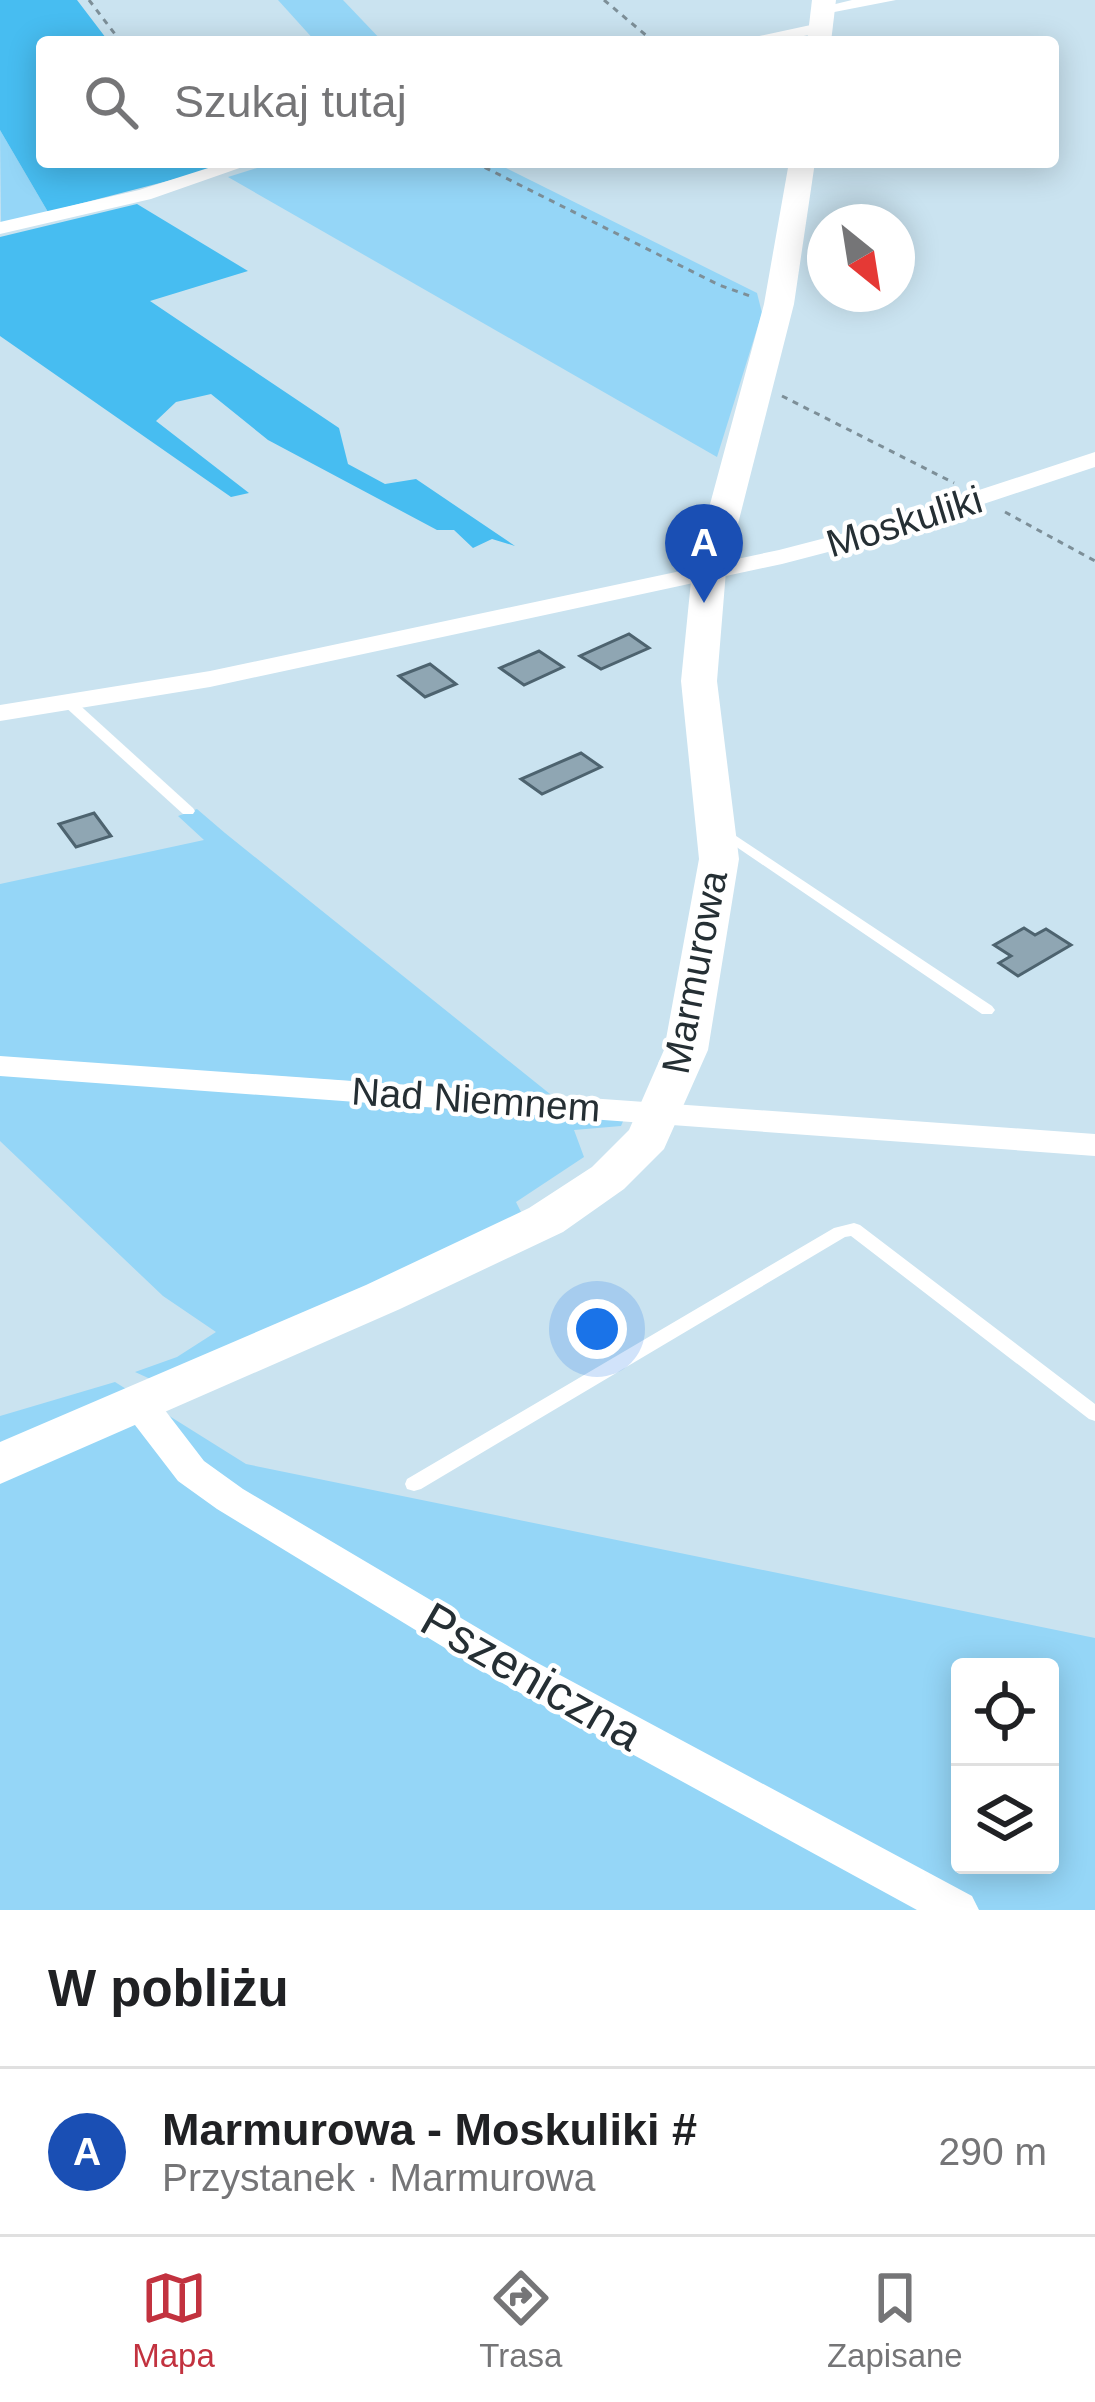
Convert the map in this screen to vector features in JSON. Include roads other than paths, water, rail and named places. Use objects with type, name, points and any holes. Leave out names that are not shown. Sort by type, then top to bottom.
[{"type":"street","points":[[762,36],[887,0]]},
{"type":"street","points":[[0,228],[144,195],[228,168]]},
{"type":"street","name":"Marmurowa","points":[[0,1463],[383,1297],[546,1220],[608,1178],[648,1138],[663,1113],[686,1050],[719,859],[699,681],[709,571],[778,304],[801,168]]},
{"type":"street","name":"Moskuliki","points":[[0,712],[211,679],[868,535],[1095,459]]},
{"type":"street","name":"Nad Niemnem","points":[[0,1066],[1095,1145]]},
{"type":"street","name":"Pszeniczna","points":[[138,1402],[191,1471],[230,1499],[518,1672],[956,1910]]},
{"type":"lane","points":[[68,702],[188,811]]},
{"type":"lane","points":[[715,826],[987,1010]]},
{"type":"lane","points":[[413,1484],[840,1232],[854,1229],[1095,1414]]},
{"type":"place","name":"Marmurowa - Moskuliki #","points":[[704,603]]}]
